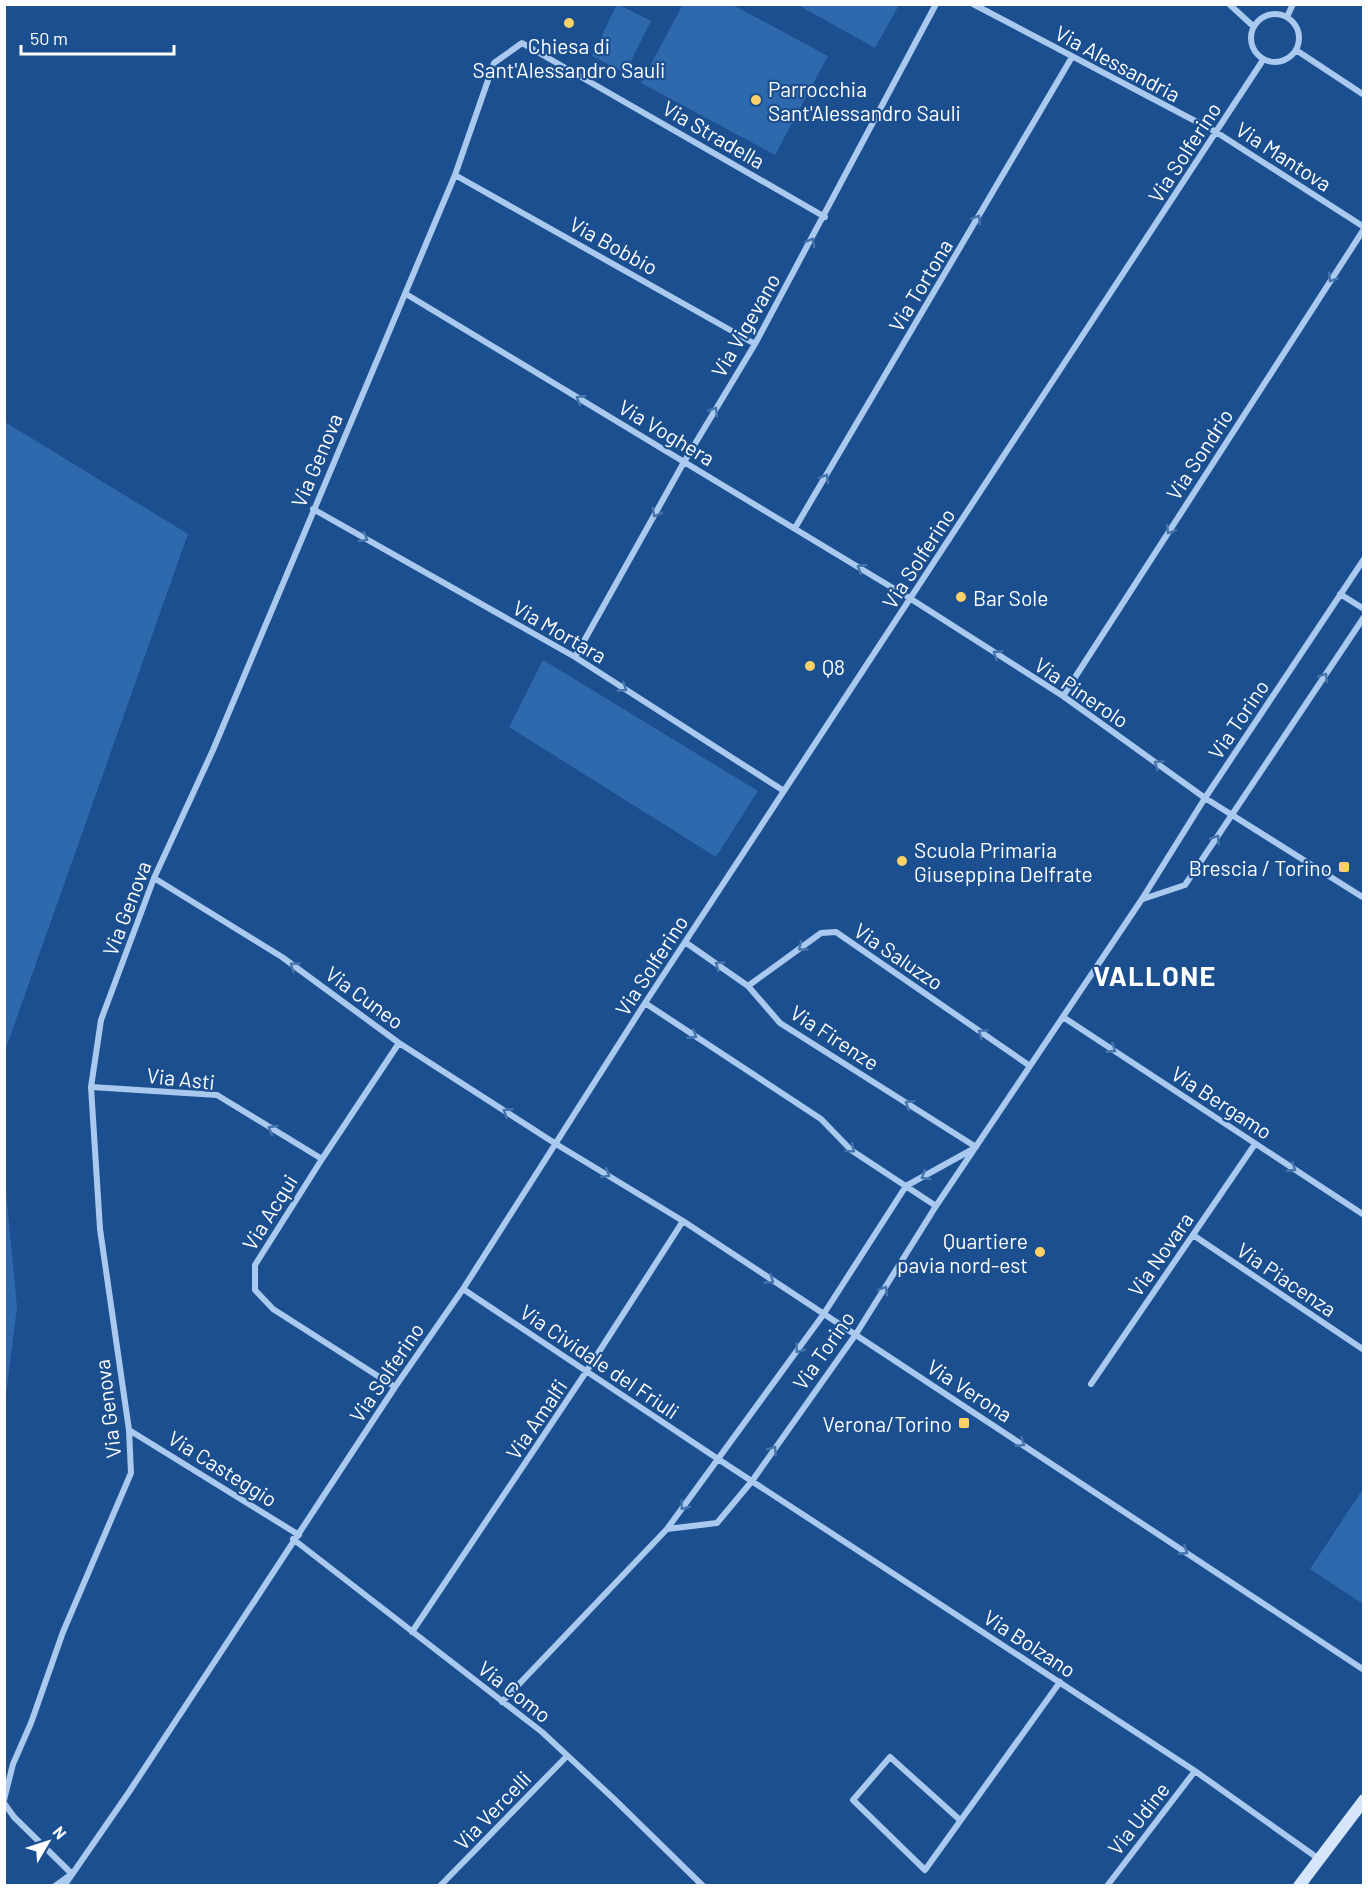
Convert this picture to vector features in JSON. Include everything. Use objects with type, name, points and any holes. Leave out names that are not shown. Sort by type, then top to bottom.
[{"type":"street","name":"Via Vigevano","points":[[575,657],[684,462],[755,344],[825,217],[936,4]]},
{"type":"street","name":"Via Alessandria","points":[[973,4],[1216,132]]},
{"type":"street","points":[[1229,4],[1253,26]]},
{"type":"street","points":[[1287,17],[1293,4]]},
{"type":"street","points":[[1268,15],[1287,17],[1298,31],[1296,50],[1281,62],[1263,60],[1251,45],[1253,26],[1268,15]]},
{"type":"street","name":"Via Stradella","points":[[494,63],[522,44],[825,217]]},
{"type":"street","points":[[1296,50],[1364,95]]},
{"type":"street","name":"Via Tortona","points":[[795,528],[1072,57]]},
{"type":"street","name":"Via Solferino","points":[[64,1886],[129,1792],[395,1387],[463,1289],[645,1003],[1263,60]]},
{"type":"street","name":"Via Genova","points":[[72,1874],[14,1817],[4,1801],[13,1764],[31,1723],[63,1632],[131,1473],[129,1430],[100,1229],[91,1087],[101,1020],[154,878],[213,750],[455,175],[494,63]]},
{"type":"street","name":"Via Mantova","points":[[1216,132],[1364,228]]},
{"type":"street","name":"Via Bobbio","points":[[455,175],[755,344]]},
{"type":"street","name":"Via Sondrio","points":[[1063,696],[1364,228]]},
{"type":"street","name":"Via Voghera","points":[[406,294],[911,599]]},
{"type":"street","name":"Via Mortara","points":[[313,509],[575,657],[784,791]]},
{"type":"street","name":"Via Torino","points":[[667,1529],[717,1523],[752,1481],[856,1334],[936,1206],[1142,899],[1205,798],[1364,559]]},
{"type":"street","points":[[1340,594],[1364,609]]},
{"type":"street","name":"Via Pinerolo","points":[[911,599],[1063,696],[1205,798],[1364,898]]},
{"type":"street","points":[[1142,899],[1185,885],[1364,617]]},
{"type":"street","name":"Via Cuneo","points":[[154,878],[282,957],[399,1043],[556,1144]]},
{"type":"street","name":"Via Saluzzo","points":[[748,986],[821,933],[836,932],[1030,1066]]},
{"type":"street","name":"Via Firenze","points":[[685,942],[748,986],[780,1023],[976,1147]]},
{"type":"street","points":[[645,1003],[821,1119],[851,1150],[936,1206]]},
{"type":"street","name":"Via Bergamo","points":[[1063,1017],[1364,1215]]},
{"type":"street","name":"Via Acqui","points":[[395,1387],[273,1309],[255,1290],[255,1265],[399,1043]]},
{"type":"street","name":"Via Asti","points":[[91,1087],[217,1095],[322,1159]]},
{"type":"street","name":"Via Verona","points":[[556,1144],[683,1221],[1364,1670]]},
{"type":"street","name":"Via Novara","points":[[1091,1384],[1256,1144]]},
{"type":"street","name":"Via Torino","points":[[502,1702],[667,1529],[823,1315],[906,1186],[976,1147]]},
{"type":"street","name":"Via Amalfi","points":[[412,1632],[586,1372],[683,1221]]},
{"type":"street","name":"Via Piacenza","points":[[1193,1236],[1364,1350]]},
{"type":"street","name":"Via Cividale del Friuli","points":[[463,1289],[718,1459]]},
{"type":"street","name":"Via Casteggio","points":[[129,1430],[296,1537]]},
{"type":"street","name":"Via Bolzano","points":[[718,1459],[1195,1771],[1319,1859]]},
{"type":"street","name":"Via Como","points":[[296,1537],[412,1632],[542,1732],[703,1886]]},
{"type":"street","points":[[960,1820],[890,1757],[853,1800],[924,1870],[1060,1682]]},
{"type":"street","name":"Via Vercelli","points":[[440,1886],[566,1757]]},
{"type":"street","name":"Via Udine","points":[[1107,1886],[1195,1771]]},
{"type":"street","points":[[1299,1886],[1364,1800]]},
{"type":"street","points":[[55,1886],[72,1874]]},
{"type":"shaded area","points":[[617,4],[651,21],[625,73],[592,56]]},
{"type":"shaded area","points":[[683,4],[733,5],[828,56],[775,155],[641,83]]},
{"type":"shaded area","points":[[798,5],[899,5],[875,48]]},
{"type":"shaded area","points":[[5,422],[188,534],[5,1051]]},
{"type":"shaded area","points":[[543,660],[758,791],[716,857],[509,727]]},
{"type":"shaded area","points":[[4,1171],[17,1307],[5,1403],[4,1403]]},
{"type":"shaded area","points":[[1363,1489],[1363,1604],[1310,1569]]},
{"type":"place","name":"Chiesa di Sant'Alessandro Sauli","points":[[569,23]]},
{"type":"place","name":"Parrocchia Sant'Alessandro Sauli","points":[[756,100]]},
{"type":"place","name":"Bar Sole","points":[[961,597]]},
{"type":"place","name":"Q8","points":[[810,666]]},
{"type":"place","name":"Scuola Primaria Giuseppina Delfrate","points":[[902,861]]},
{"type":"place","name":"Brescia / Torino","points":[[1344,867]]},
{"type":"place","name":"Quartiere pavia nord-est","points":[[1040,1252]]},
{"type":"place","name":"Verona/Torino","points":[[964,1423]]},
{"type":"district","name":"VALLONE","points":[[1155,975]]}]
